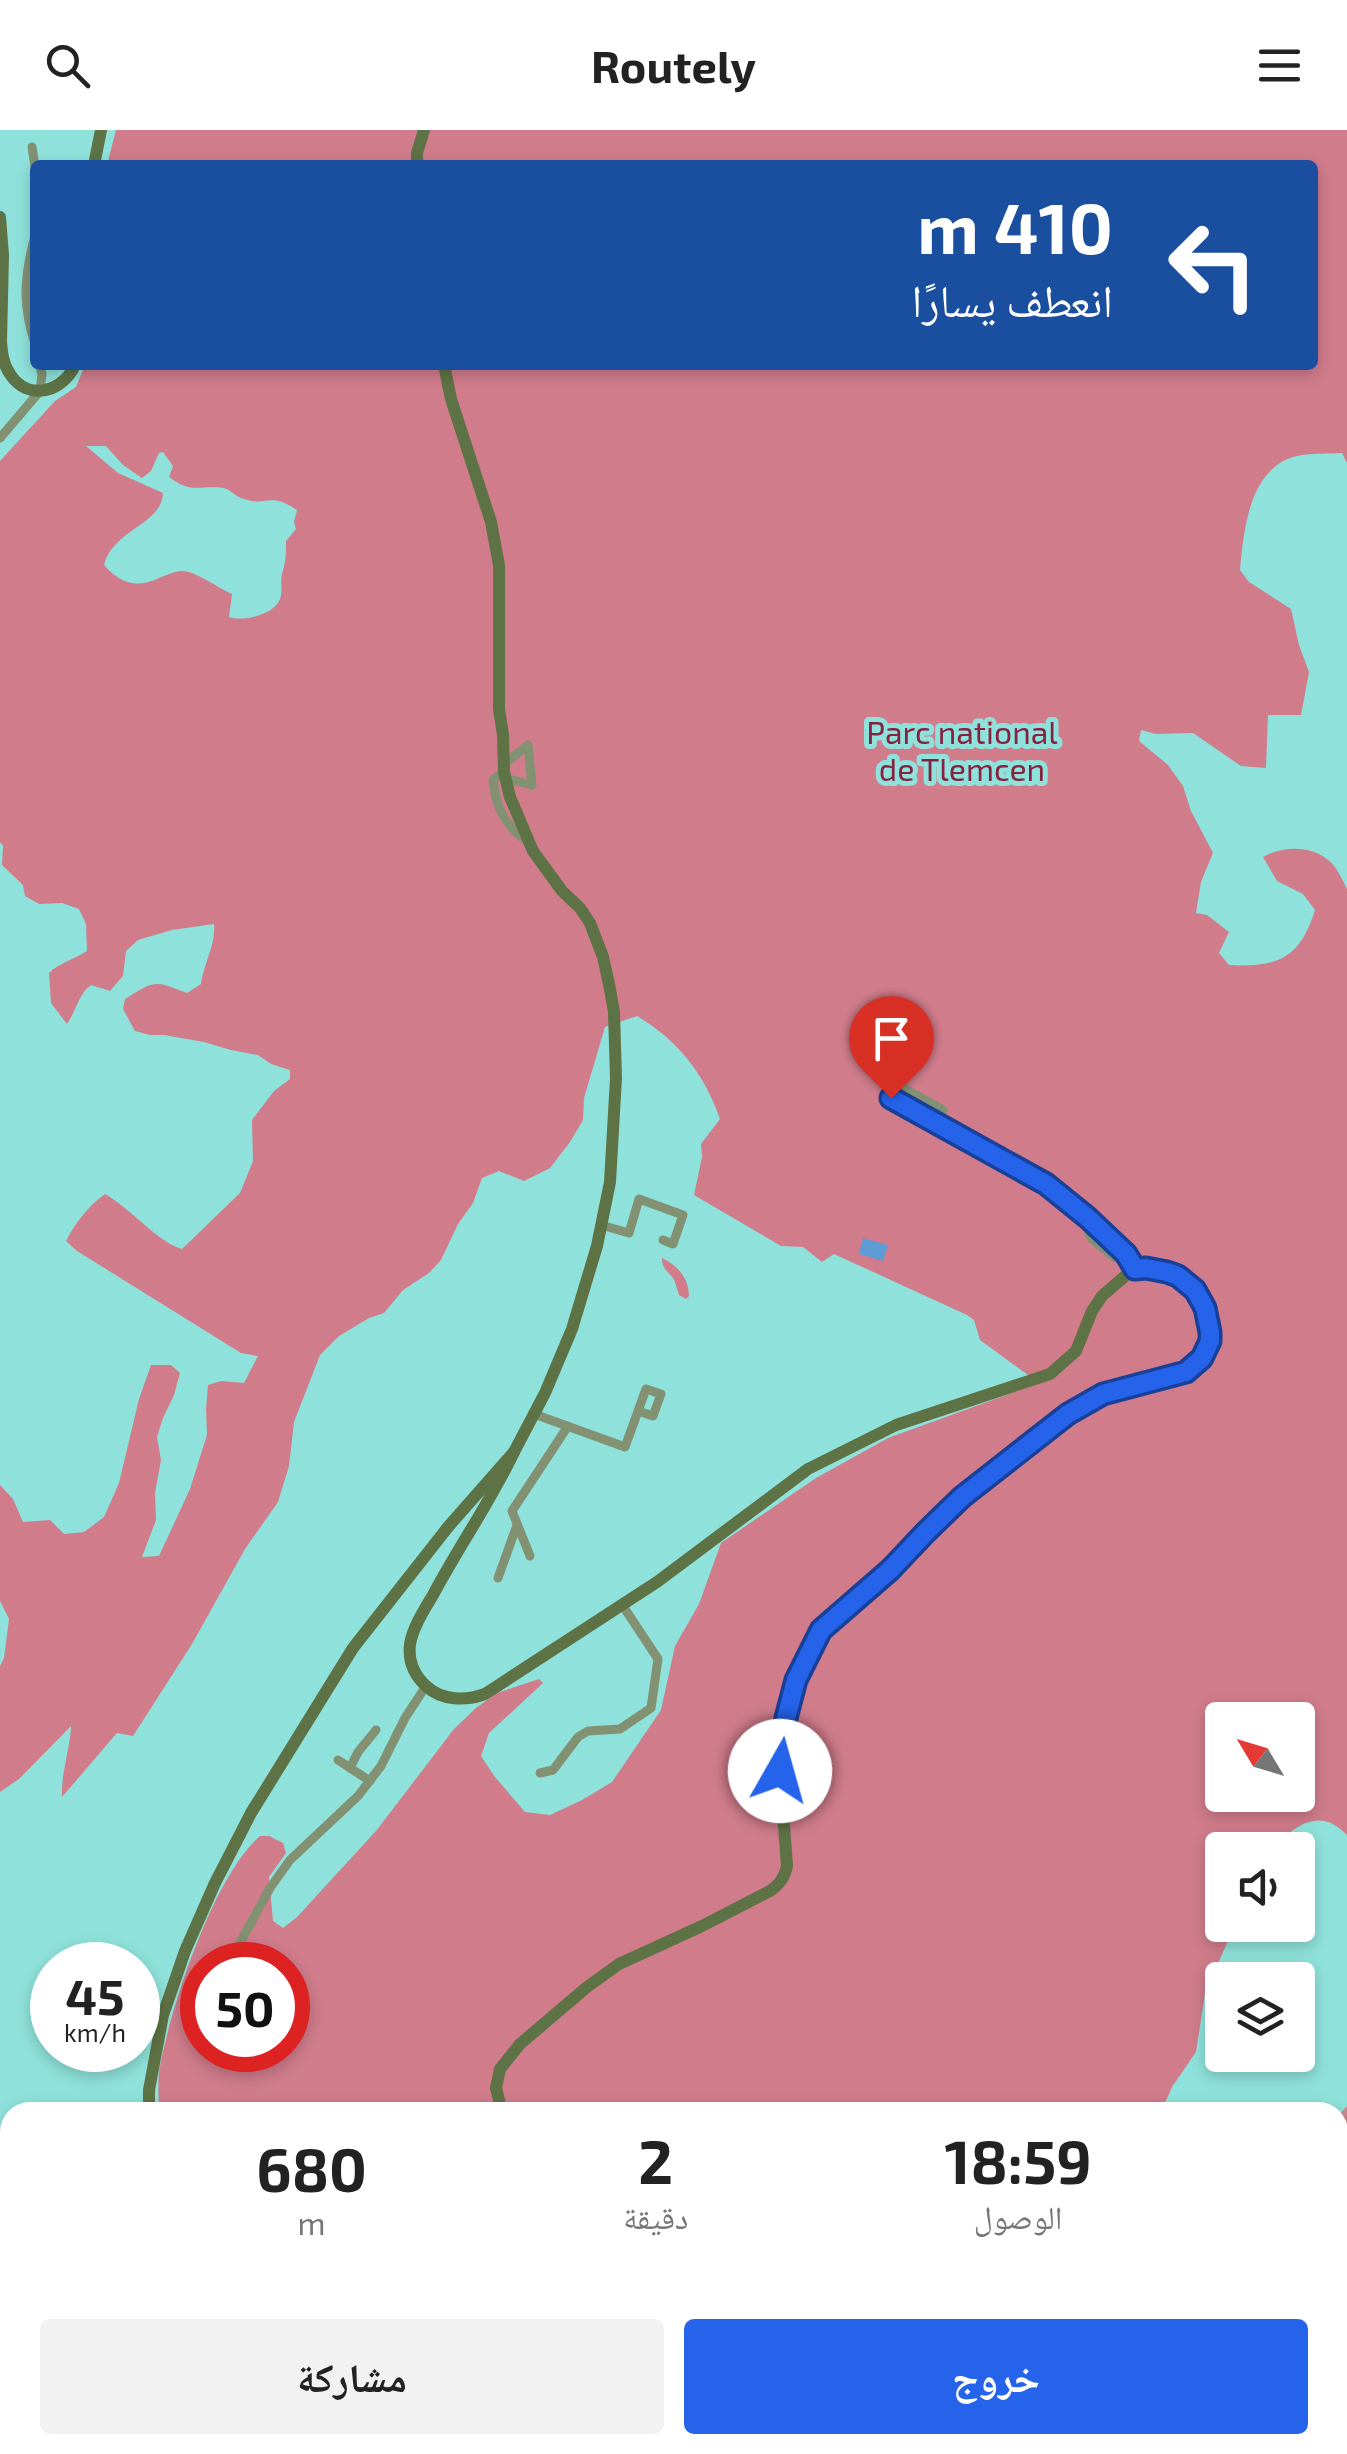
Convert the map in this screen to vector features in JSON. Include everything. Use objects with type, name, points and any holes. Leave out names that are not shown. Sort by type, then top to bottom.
[{"type":"main road","points":[[95,160],[101,130]]},
{"type":"main road","points":[[418,160],[424,130]]},
{"type":"main road","points":[[0,217],[4,255],[2,356],[8,372],[18,384],[40,392],[63,383],[72,370]]},
{"type":"main road","points":[[445,370],[450,399],[491,522],[499,565],[499,709],[504,771],[528,841],[544,868],[590,923],[604,957],[614,1012],[616,1078],[610,1182],[602,1225],[572,1328],[534,1414],[414,1630],[409,1655],[412,1667],[426,1686],[450,1697],[466,1699],[485,1694],[622,1606],[808,1469],[912,1419],[1050,1374],[1076,1350],[1102,1296],[1135,1269],[1167,1272],[1195,1290],[1205,1308],[1210,1332],[1202,1358],[1186,1372],[1103,1394],[1068,1414],[962,1497],[890,1570],[821,1630],[796,1680],[782,1742],[786,1874],[770,1890],[601,1976],[520,2044],[500,2069],[496,2088],[500,2102]]},
{"type":"main road","points":[[149,2102],[152,2064],[171,1987],[215,1883],[251,1813],[363,1634],[448,1526],[514,1452]]},
{"type":"street","points":[[32,147],[34,160]]},
{"type":"street","points":[[30,261],[24,290],[30,329]]},
{"type":"street","points":[[0,438],[40,392],[41,370]]},
{"type":"street","points":[[935,1122],[942,1110],[898,1085],[891,1098],[1046,1184],[1092,1222],[1135,1269]]},
{"type":"street","points":[[602,1225],[629,1234],[640,1199],[684,1215],[674,1244],[663,1240]]},
{"type":"street","points":[[534,1414],[625,1447],[638,1410]]},
{"type":"street","points":[[530,1556],[512,1511],[568,1426]]},
{"type":"street","points":[[498,1578],[517,1525]]},
{"type":"street","points":[[540,1773],[553,1770],[571,1744],[588,1731],[620,1729],[651,1708],[658,1659],[622,1606]]},
{"type":"street","points":[[240,1942],[290,1860],[381,1766],[404,1718],[426,1686]]},
{"type":"street","points":[[350,1768],[376,1730]]},
{"type":"street","points":[[338,1760],[370,1781]]},
{"type":"green space","name":"Parc national de Tlemcen","points":[[116,130],[1347,130],[1347,463],[1342,453],[1307,454],[1285,460],[1271,470],[1253,499],[1240,570],[1249,582],[1291,609],[1309,672],[1301,715],[1268,715],[1266,768],[1241,766],[1193,733],[1156,734],[1141,730],[1139,741],[1168,765],[1183,786],[1213,853],[1201,882],[1196,913],[1207,915],[1229,932],[1219,953],[1229,965],[1261,964],[1285,957],[1302,939],[1315,910],[1303,894],[1277,881],[1263,857],[1287,849],[1321,855],[1339,873],[1347,889],[1347,1835],[1337,1826],[1316,1820],[1291,1832],[1205,1832],[1205,1942],[1228,1942],[1219,1962],[1205,1962],[1205,1993],[1196,2052],[1165,2102],[159,2102],[160,2066],[180,1992],[180,2072],[310,2072],[310,1942],[197,1942],[226,1881],[260,1836],[283,1843],[286,1853],[269,1877],[273,1921],[283,1928],[376,1831],[454,1729],[497,1693],[539,1679],[543,1683],[489,1733],[481,1756],[525,1812],[550,1815],[582,1800],[612,1782],[661,1710],[675,1646],[699,1604],[721,1543],[816,1478],[888,1438],[1039,1383],[980,1340],[974,1320],[967,1315],[834,1254],[822,1262],[803,1247],[781,1246],[694,1195],[701,1144],[720,1119],[706,1088],[677,1048],[637,1016],[605,1027],[584,1098],[583,1120],[550,1168],[524,1181],[499,1171],[482,1178],[473,1203],[441,1260],[403,1290],[384,1313],[339,1336],[320,1355],[294,1422],[289,1466],[278,1502],[245,1549],[192,1644],[133,1736],[117,1733],[62,1797],[71,1726],[19,1779],[0,1792],[0,1666],[9,1619],[0,1601],[0,1485],[13,1499],[23,1522],[50,1520],[64,1534],[84,1532],[104,1517],[119,1483],[151,1365],[171,1365],[180,1373],[157,1437],[161,1460],[155,1493],[156,1520],[142,1557],[159,1556],[190,1489],[207,1435],[208,1385],[221,1381],[244,1383],[258,1356],[241,1353],[66,1241],[83,1215],[105,1194],[164,1240],[182,1249],[240,1193],[253,1161],[252,1120],[274,1091],[290,1079],[290,1070],[258,1055],[135,1031],[123,1009],[125,999],[149,985],[161,984],[187,993],[201,984],[214,924],[138,940],[126,951],[123,976],[110,991],[91,985],[87,988],[67,1024],[51,1003],[49,973],[87,951],[86,924],[79,909],[62,903],[39,904],[25,896],[23,885],[2,865],[0,461],[55,401],[76,387],[83,370],[1318,370],[1318,160],[108,160]],"holes":[[[86,446],[106,446],[142,478],[163,452],[173,466],[169,477],[183,485],[223,488],[244,499],[280,501],[297,510],[296,529],[286,541],[277,605],[258,616],[229,617],[232,594],[194,574],[179,571],[136,583],[122,580],[110,571],[104,565],[109,553],[155,513],[163,493],[118,473]]]},
{"type":"green space","points":[[662,1258],[684,1278],[689,1296],[686,1299],[679,1295]]},
{"type":"water","points":[[863,1238],[888,1245],[883,1261],[859,1254]]},
{"type":"route","points":[[780,1771],[786,1718],[796,1680],[821,1630],[890,1570],[962,1497],[1068,1414],[1103,1394],[1186,1372],[1202,1358],[1210,1341],[1205,1308],[1186,1282],[1167,1272],[1135,1269],[1126,1254],[1046,1184],[891,1098]]}]
